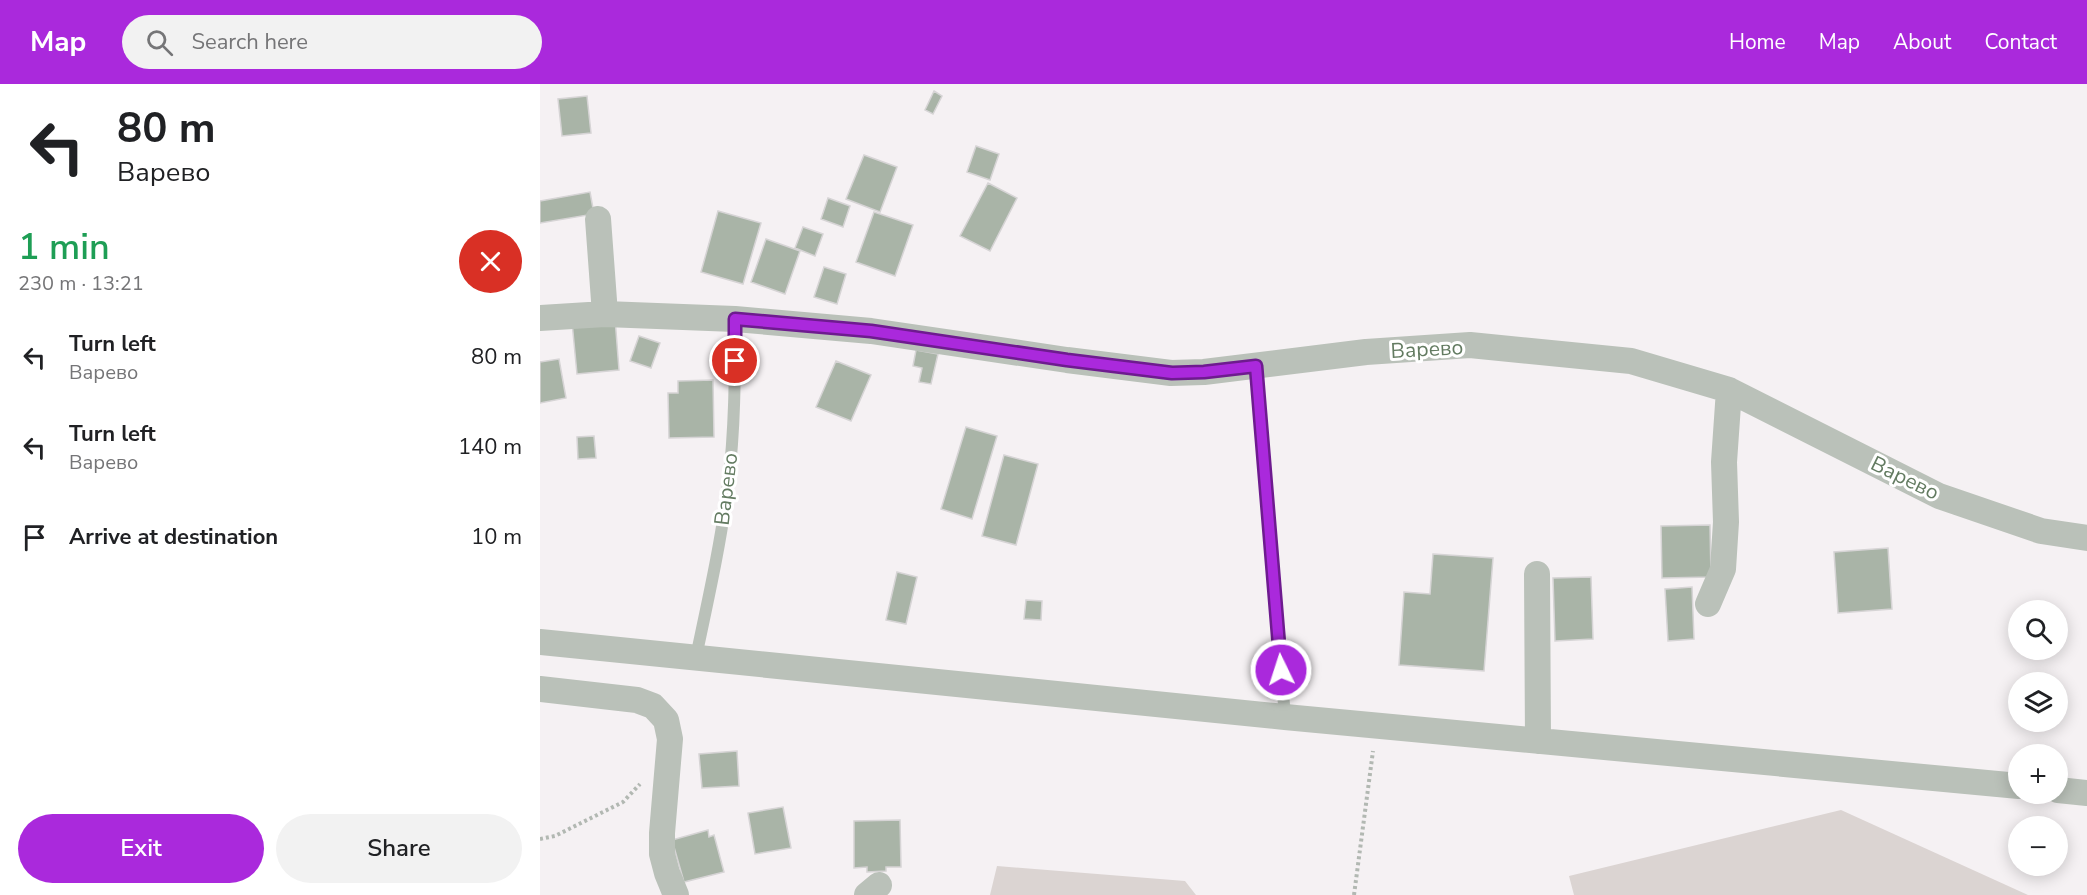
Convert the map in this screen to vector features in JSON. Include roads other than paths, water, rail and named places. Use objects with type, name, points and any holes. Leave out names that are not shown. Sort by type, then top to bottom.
[{"type":"street","points":[[598,219],[605,314]]},
{"type":"street","name":"Варево","points":[[540,318],[605,314],[735,319],[871,331],[1172,373],[1204,372],[1366,352],[1470,345],[1631,361],[1729,390],[1939,496],[2041,531],[2087,538]]},
{"type":"street","points":[[1708,604],[1723,569],[1726,522],[1724,462],[1729,390]]},
{"type":"street","points":[[1537,574],[1538,741]]},
{"type":"street","points":[[540,642],[1376,726],[2008,785]]},
{"type":"street","points":[[540,689],[638,700],[653,706],[666,720],[669,730],[662,854],[666,873],[676,895]]},
{"type":"street","points":[[2068,791],[2087,793]]},
{"type":"lane","name":"Варево","points":[[696,657],[716,565],[728,484],[735,403],[735,319]]},
{"type":"lane","points":[[1256,366],[1285,717]]}]
